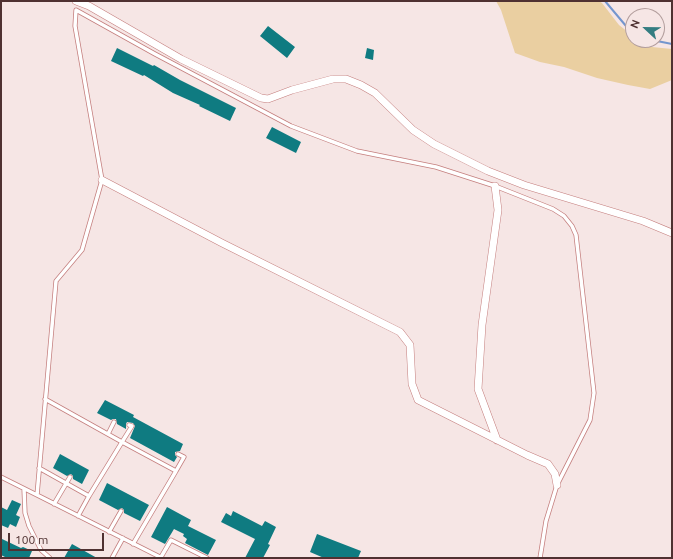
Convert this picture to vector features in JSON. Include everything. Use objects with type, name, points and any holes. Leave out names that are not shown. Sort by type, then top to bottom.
[{"type":"street","points":[[76,1],[88,6],[181,58],[261,98],[268,99],[292,90],[333,79],[346,79],[361,85],[374,93],[413,130],[454,155],[488,171],[524,185],[644,221],[672,233]]},
{"type":"street","points":[[102,180],[222,243],[400,332],[410,345],[412,384],[418,400],[527,455],[548,464],[555,474],[557,485]]},
{"type":"street","points":[[495,186],[498,210],[482,326],[478,389],[497,440]]},
{"type":"lane","points":[[37,495],[56,280],[82,250],[102,180],[75,26],[76,10],[155,54],[291,126],[357,151],[436,167],[495,186],[553,209],[564,216],[572,226],[576,235],[594,393],[590,420],[557,485],[546,521],[540,558]]},
{"type":"lane","points":[[45,399],[176,471]]},
{"type":"lane","points":[[108,434],[114,422]]},
{"type":"lane","points":[[78,516],[132,426],[129,425]]},
{"type":"lane","points":[[133,544],[184,457],[178,454]]},
{"type":"lane","points":[[39,468],[89,496]]},
{"type":"lane","points":[[1,477],[161,558],[170,540],[207,558]]},
{"type":"lane","points":[[54,504],[70,477]]},
{"type":"lane","points":[[24,489],[25,513],[29,526],[41,550],[50,558]]},
{"type":"lane","points":[[110,532],[121,511]]},
{"type":"lane","points":[[112,558],[123,538]]},
{"type":"shaded area","points":[[496,1],[599,1],[619,25],[625,30],[625,48],[672,49],[672,80],[650,89],[597,78],[564,67],[540,62],[515,53],[501,10]]},
{"type":"building","points":[[268,26],[295,47],[287,58],[260,36]]},
{"type":"building","points":[[117,48],[153,66],[154,65],[180,80],[236,108],[230,121],[173,93],[144,75],[143,76],[111,61]]},
{"type":"building","points":[[367,48],[374,50],[373,60],[365,58]]},
{"type":"building","points":[[272,127],[301,142],[296,153],[266,138]]},
{"type":"building","points":[[105,400],[183,444],[180,451],[175,452],[177,457],[174,462],[130,438],[135,426],[133,423],[127,422],[126,429],[117,424],[116,419],[111,420],[97,413]]},
{"type":"building","points":[[60,454],[89,470],[82,484],[73,479],[71,474],[67,476],[53,468]]},
{"type":"building","points":[[107,483],[149,505],[140,521],[124,513],[122,508],[118,510],[99,500]]},
{"type":"building","points":[[12,500],[21,504],[16,515],[20,517],[16,527],[10,524],[8,528],[1,525],[1,507],[7,510]]},
{"type":"building","points":[[167,507],[191,520],[188,526],[216,540],[208,555],[185,543],[187,539],[183,536],[184,534],[174,529],[165,544],[151,537]]},
{"type":"building","points":[[233,511],[262,526],[265,521],[276,527],[268,544],[270,545],[263,558],[245,558],[255,539],[221,522],[226,513],[231,516]]},
{"type":"building","points":[[317,534],[361,551],[358,558],[324,558],[310,552]]},
{"type":"building","points":[[2,539],[21,548],[23,547],[32,551],[29,558],[7,558],[1,555]]},
{"type":"building","points":[[72,544],[97,558],[64,558]]},
{"type":"waterway","points":[[605,1],[625,25]]},
{"type":"waterway","points":[[665,43],[672,44]]}]
